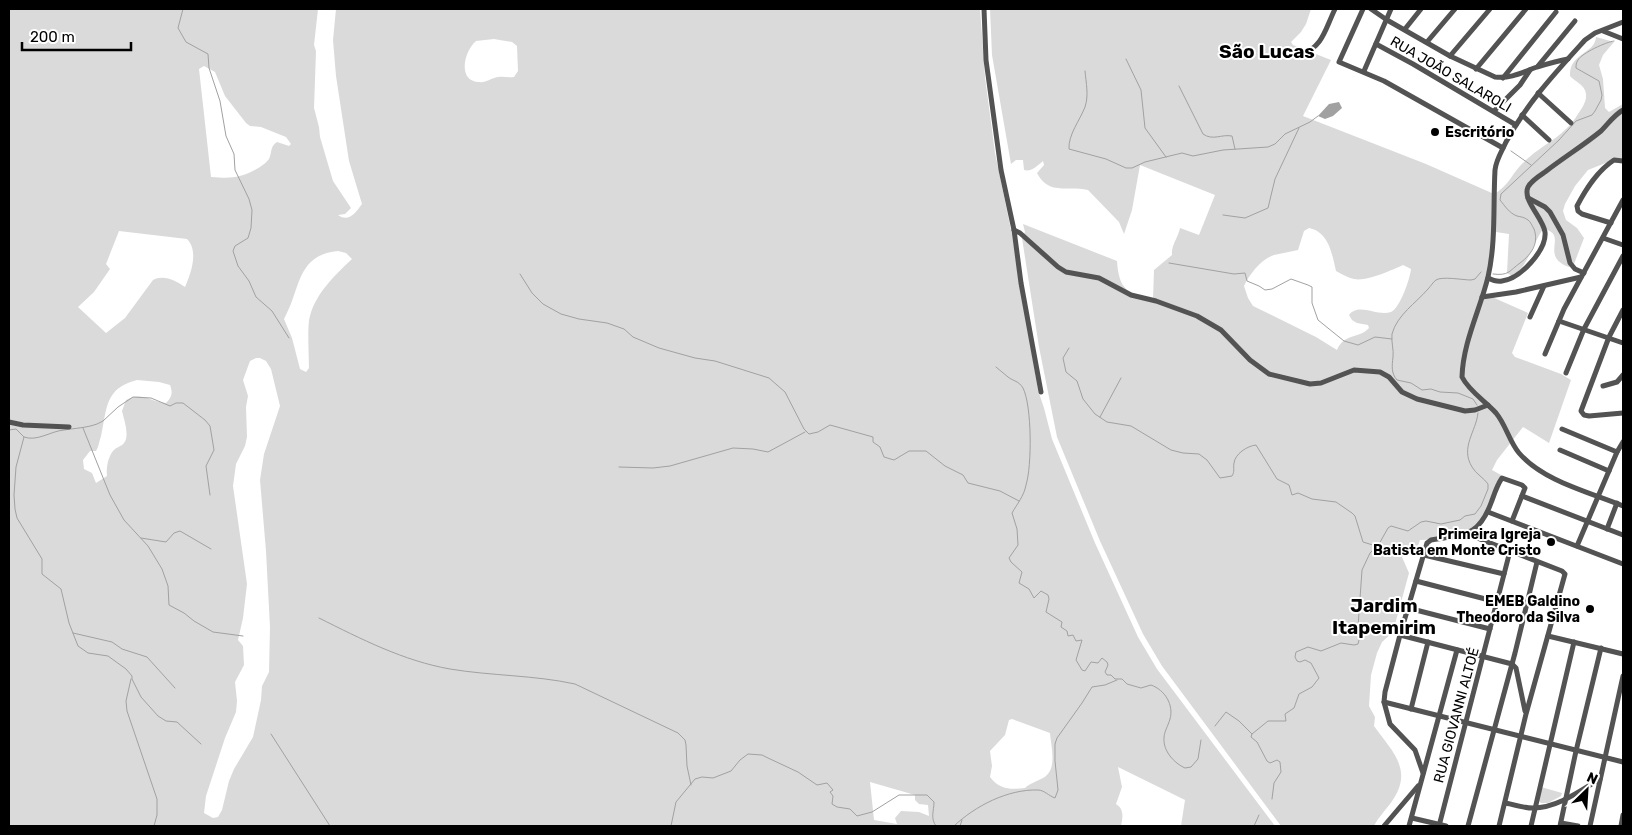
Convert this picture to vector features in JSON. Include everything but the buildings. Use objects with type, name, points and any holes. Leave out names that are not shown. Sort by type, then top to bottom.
[{"type":"street","points":[[984,9],[986,60],[1001,170],[1014,230],[1020,283],[1041,392]]},
{"type":"street","points":[[1300,56],[1319,44],[1335,9]]},
{"type":"street","points":[[1363,9],[1339,62],[1384,81],[1503,148]]},
{"type":"street","points":[[1371,9],[1387,20],[1486,75],[1502,78],[1516,76],[1538,67],[1568,59]]},
{"type":"street","points":[[1364,71],[1391,9]]},
{"type":"street","points":[[1405,30],[1421,9]]},
{"type":"street","points":[[1427,42],[1455,9]]},
{"type":"street","points":[[1450,56],[1490,9]]},
{"type":"street","points":[[1476,69],[1526,9]]},
{"type":"street","points":[[1502,78],[1556,12]]},
{"type":"street","points":[[1538,67],[1575,21]]},
{"type":"street","points":[[1623,22],[1590,36],[1568,59],[1522,115],[1503,148],[1495,170],[1493,249],[1488,278],[1470,338],[1462,377],[1501,421],[1514,447],[1531,465],[1551,477],[1623,506]]},
{"type":"street","points":[[1603,31],[1623,39]]},
{"type":"street","name":"RUA JOÃO SALAROLI","points":[[1376,44],[1516,125]]},
{"type":"street","points":[[1494,111],[1520,85],[1531,70]]},
{"type":"street","points":[[1538,94],[1571,123]]},
{"type":"street","points":[[1488,278],[1501,282],[1508,280],[1534,260],[1540,251],[1545,237],[1540,219],[1528,198],[1528,188],[1532,182],[1564,156],[1596,134],[1616,114],[1623,110]]},
{"type":"street","points":[[1522,115],[1549,140]]},
{"type":"street","points":[[1611,223],[1582,214],[1578,211],[1577,206],[1590,184],[1603,169],[1614,160],[1623,161]]},
{"type":"street","points":[[1528,198],[1545,207],[1550,212],[1563,235],[1570,263],[1582,275]]},
{"type":"street","points":[[1544,354],[1582,275],[1611,223],[1621,210],[1623,200]]},
{"type":"street","points":[[1014,230],[1066,272],[1099,278],[1130,295],[1156,301],[1198,316],[1221,330],[1250,360],[1269,374],[1310,384],[1322,383],[1354,370],[1380,372],[1389,377],[1402,392],[1417,399],[1465,411],[1488,406]]},
{"type":"street","points":[[1603,238],[1623,245]]},
{"type":"street","points":[[1566,373],[1584,329],[1623,256]]},
{"type":"street","points":[[1482,297],[1544,286],[1582,275]]},
{"type":"street","points":[[1530,317],[1544,286]]},
{"type":"street","points":[[1623,310],[1609,337],[1582,414],[1589,416],[1623,413]]},
{"type":"street","points":[[1559,321],[1623,343]]},
{"type":"street","points":[[1603,386],[1617,382],[1623,375]]},
{"type":"street","points":[[9,422],[23,425],[69,427]]},
{"type":"street","points":[[1562,429],[1617,452]]},
{"type":"street","points":[[1577,546],[1623,442]]},
{"type":"street","points":[[1560,450],[1609,471]]},
{"type":"street","points":[[1423,773],[1415,750],[1390,724],[1384,702],[1400,635],[1427,543],[1431,540],[1467,534],[1478,526],[1488,512],[1500,480],[1504,478],[1522,485],[1524,488],[1512,521]]},
{"type":"street","points":[[1522,496],[1623,535]]},
{"type":"street","points":[[1607,529],[1617,503]]},
{"type":"street","points":[[1488,512],[1623,564]]},
{"type":"street","points":[[1467,534],[1562,571],[1565,577],[1526,714],[1499,826]]},
{"type":"street","name":"RUA GIOVANNI ALTOÉ","points":[[1439,825],[1510,551]]},
{"type":"street","points":[[1424,555],[1504,574]]},
{"type":"street","points":[[1468,826],[1512,664],[1537,562]]},
{"type":"street","points":[[1416,582],[1497,602]]},
{"type":"street","points":[[1408,608],[1490,629]]},
{"type":"street","points":[[1400,635],[1512,664],[1517,672],[1526,714]]},
{"type":"street","points":[[1548,636],[1623,654]]},
{"type":"street","points":[[1411,709],[1428,642]]},
{"type":"street","points":[[1531,826],[1574,642]]},
{"type":"street","points":[[1578,826],[1561,825],[1576,751],[1601,648]]},
{"type":"street","points":[[1409,826],[1457,650]]},
{"type":"street","points":[[1590,826],[1623,676]]},
{"type":"street","points":[[1384,702],[1623,762]]},
{"type":"street","points":[[1506,803],[1535,808],[1566,799],[1600,779]]},
{"type":"street","points":[[1384,826],[1420,784]]},
{"type":"street","points":[[1621,826],[1623,815]]},
{"type":"street","points":[[1412,818],[1446,826]]},
{"type":"shaded area","points":[[9,9],[318,9],[314,45],[316,51],[314,108],[333,181],[351,208],[345,214],[338,215],[346,218],[352,216],[362,204],[349,161],[336,76],[333,40],[336,9],[980,9],[985,77],[995,153],[1012,235],[1038,390],[1052,439],[1095,543],[1138,637],[1157,669],[1275,826],[1181,826],[1185,800],[1118,767],[1122,787],[1116,804],[1122,814],[1121,826],[9,826]],"holes":[[[494,39],[512,42],[517,46],[518,71],[514,77],[498,77],[482,82],[472,80],[465,71],[466,58],[476,41]],[[204,66],[215,72],[225,96],[246,123],[250,126],[261,127],[286,137],[291,144],[289,146],[277,142],[273,146],[267,162],[242,176],[231,178],[211,177],[199,69]],[[119,231],[187,239],[193,250],[193,262],[185,287],[165,278],[153,280],[125,318],[106,333],[78,307],[94,292],[110,269],[106,264]],[[338,251],[346,253],[352,259],[321,292],[313,308],[309,326],[309,368],[306,372],[300,369],[292,338],[284,319],[302,275],[314,259],[324,254]],[[256,358],[266,361],[271,369],[280,406],[264,454],[260,480],[270,627],[269,672],[262,686],[253,737],[234,769],[222,810],[218,817],[213,818],[204,813],[206,796],[225,738],[236,712],[235,682],[244,665],[243,646],[238,640],[247,584],[233,486],[236,464],[245,446],[247,437],[246,407],[248,396],[243,380],[250,361]],[[137,380],[159,382],[170,385],[172,393],[166,403],[141,397],[126,400],[122,411],[126,439],[123,444],[115,449],[109,458],[107,476],[96,483],[92,473],[84,469],[83,460],[90,451],[96,451],[97,449],[106,409],[118,388]],[[1012,719],[1050,733],[1052,764],[1048,774],[1025,788],[1005,788],[993,781],[990,777],[992,766],[990,751],[1005,735],[1009,720]],[[870,782],[915,795],[915,800],[919,804],[928,805],[929,816],[919,812],[901,811],[895,818],[897,824],[874,820]]]},
{"type":"shaded area","points":[[990,9],[1311,9],[1306,24],[1291,42],[1293,45],[1331,60],[1303,116],[1426,164],[1494,194],[1506,185],[1527,159],[1565,130],[1582,108],[1586,99],[1586,93],[1583,87],[1570,76],[1574,63],[1595,43],[1596,37],[1614,42],[1603,55],[1599,65],[1603,79],[1605,108],[1609,112],[1623,104],[1623,160],[1618,158],[1588,170],[1575,186],[1565,204],[1563,211],[1566,220],[1577,228],[1584,238],[1574,264],[1569,267],[1560,262],[1554,251],[1554,235],[1543,229],[1526,261],[1518,272],[1512,276],[1507,273],[1509,234],[1496,232],[1483,293],[1528,313],[1512,353],[1515,357],[1561,374],[1571,380],[1549,443],[1523,427],[1497,460],[1492,470],[1501,475],[1481,522],[1472,529],[1450,536],[1420,540],[1415,554],[1406,554],[1402,557],[1409,573],[1392,633],[1382,642],[1377,653],[1371,675],[1369,706],[1375,717],[1374,726],[1397,759],[1401,777],[1394,798],[1374,826],[1281,826],[1162,666],[1143,634],[1100,541],[1057,437],[1039,347],[1022,238],[1025,232],[1023,224],[1117,261],[1120,278],[1126,289],[1137,295],[1153,299],[1154,270],[1172,255],[1180,228],[1199,235],[1215,195],[1140,165],[1132,210],[1124,234],[1119,222],[1088,190],[1047,185],[1037,173],[1044,165],[1043,161],[1030,170],[1024,170],[1023,160],[1016,160],[1011,164],[992,55]],"holes":[[[1309,228],[1316,230],[1328,245],[1336,271],[1350,278],[1365,279],[1403,265],[1411,269],[1404,293],[1398,305],[1391,312],[1380,313],[1358,310],[1353,311],[1349,315],[1352,320],[1368,325],[1369,328],[1361,334],[1348,338],[1337,350],[1316,337],[1253,306],[1244,286],[1252,272],[1265,260],[1274,255],[1298,250],[1304,231]]]},
{"type":"shaded area","points":[[1339,102],[1342,108],[1333,116],[1325,119],[1318,116],[1329,104]]},
{"type":"shaded area","points":[[1541,787],[1562,793],[1561,796],[1548,803],[1541,803],[1539,801]]},
{"type":"waterway","points":[[183,9],[178,28],[186,42],[208,54],[209,68],[220,101],[226,136],[234,154],[235,170],[249,199],[252,210],[251,228],[248,238],[235,246],[233,251],[238,266],[249,281],[256,297],[272,311],[289,338]]},
{"type":"waterway","points":[[1493,274],[1506,274],[1511,271],[1531,252],[1536,239],[1530,222],[1509,211],[1500,200],[1501,194],[1559,140],[1576,121],[1592,115],[1595,111],[1602,95],[1599,81],[1576,68],[1576,63],[1580,57],[1589,51],[1614,41]]},
{"type":"waterway","points":[[1126,59],[1141,90],[1145,128],[1166,157]]},
{"type":"waterway","points":[[1085,71],[1087,98],[1083,112],[1072,133],[1069,149],[1106,159],[1126,168],[1132,168],[1145,162],[1182,153],[1193,156],[1223,150],[1268,147],[1275,144],[1285,134],[1318,116]]},
{"type":"waterway","points":[[1179,86],[1203,134],[1210,137],[1232,136],[1235,149]]},
{"type":"waterway","points":[[1223,215],[1245,218],[1268,208],[1275,179],[1299,128]]},
{"type":"waterway","points":[[1511,151],[1531,165]]},
{"type":"waterway","points":[[1169,263],[1234,274],[1245,273],[1247,281],[1265,290],[1272,289],[1291,279],[1312,287],[1312,303],[1318,320],[1344,341],[1358,345],[1375,337],[1392,339]]},
{"type":"waterway","points":[[1477,405],[1473,399],[1458,393],[1440,392],[1431,389],[1422,390],[1411,383],[1397,380],[1392,369],[1392,334],[1402,315],[1436,280],[1448,278],[1471,280],[1475,279],[1481,272]]},
{"type":"waterway","points":[[520,274],[532,293],[543,304],[561,314],[607,323],[624,329],[633,337],[659,348],[695,358],[715,361],[769,378],[785,392],[804,429],[809,434],[818,432],[830,425],[873,437],[873,442],[880,447],[884,457],[894,460],[909,451],[926,451],[945,466],[963,475],[968,483],[1000,491],[1019,501]]},
{"type":"waterway","points":[[1069,348],[1063,358],[1066,372],[1077,381],[1083,399],[1095,414],[1107,422],[1131,426],[1171,450],[1199,454],[1207,460],[1220,478],[1232,476],[1234,463],[1239,454],[1245,449],[1256,445],[1277,479],[1289,485],[1292,495],[1298,493],[1312,499],[1336,502],[1355,516],[1363,542],[1376,546]]},
{"type":"waterway","points":[[996,367],[1008,377],[1018,382],[1023,388],[1028,408],[1030,436],[1028,476],[1024,493],[1012,513],[1017,529],[1018,545],[1009,558],[1022,572],[1019,583],[1029,589],[1034,598],[1041,591],[1048,595],[1046,612],[1062,622],[1061,627],[1067,631],[1068,636],[1073,635],[1076,641],[1082,640],[1076,660],[1082,670],[1085,671],[1091,662],[1098,663],[1102,658],[1108,665],[1105,672],[1107,675],[1111,675],[1115,679],[1122,679],[1127,684],[1141,688],[1151,685],[1164,694],[1171,708],[1164,743],[1167,752],[1177,763],[1185,768],[1191,767],[1198,759],[1201,740]]},
{"type":"waterway","points":[[1100,417],[1121,378]]},
{"type":"waterway","points":[[24,437],[34,438],[97,424],[133,397],[151,398],[170,406],[176,403],[183,403],[210,426],[214,450],[206,466],[210,495]]},
{"type":"waterway","points":[[1252,734],[1268,721],[1286,721],[1285,714],[1294,708],[1299,694],[1312,687],[1319,678],[1311,663],[1305,660],[1297,661],[1295,657],[1296,652],[1308,647],[1321,651],[1341,643],[1358,644],[1360,636],[1358,627],[1362,570],[1370,553],[1379,544],[1388,528],[1391,526],[1408,531],[1421,522],[1441,524],[1460,520],[1465,516],[1475,514],[1481,506],[1488,489],[1488,484],[1472,467],[1468,453],[1468,446],[1478,413]]},
{"type":"waterway","points":[[83,428],[110,495],[124,520],[148,546],[162,569],[168,586],[169,605],[213,632],[243,636]]},
{"type":"waterway","points":[[9,430],[16,429],[24,437],[16,467],[14,495],[17,518],[42,559],[42,574],[61,589],[69,623],[78,646],[88,653],[108,656],[126,669],[132,676],[141,697],[158,716],[166,721],[177,722],[201,744]]},
{"type":"waterway","points":[[619,467],[653,468],[670,466],[733,448],[768,452],[805,432]]},
{"type":"waterway","points":[[141,538],[166,542],[174,533],[180,531],[211,549]]},
{"type":"waterway","points":[[319,618],[351,634],[416,661],[450,669],[575,684],[678,733],[685,740],[691,785]]},
{"type":"waterway","points":[[73,633],[112,642],[122,649],[147,657],[175,688]]},
{"type":"waterway","points":[[131,679],[126,701],[127,711],[157,799],[157,815],[154,826]]},
{"type":"waterway","points":[[954,826],[982,806],[1015,792],[1040,790],[1055,798],[1058,790],[1055,761],[1057,738],[1092,687],[1105,685],[1117,680]]},
{"type":"waterway","points":[[1215,726],[1226,712],[1239,721],[1252,734],[1251,737],[1257,742],[1267,761],[1270,763],[1277,760],[1280,762],[1281,772],[1274,783],[1272,799]]},
{"type":"waterway","points":[[271,734],[330,826]]},
{"type":"waterway","points":[[671,826],[676,802],[695,779],[702,777],[713,778],[731,771],[748,754],[762,755],[798,772],[817,785],[827,783],[833,790],[830,792],[833,796],[832,804],[837,807],[850,809],[857,816],[872,812],[899,795],[927,795],[934,802],[933,817],[936,826]]},
{"type":"waterway","points":[[1254,826],[1259,815]]},
{"type":"waterway","points":[[960,826],[962,820]]},
{"type":"place","name":"Escritório","points":[[1435,132]]},
{"type":"place","name":"Primeira Igreja Batista em Monte Cristo","points":[[1551,542]]},
{"type":"place","name":"EMEB Galdino Theodoro da Silva","points":[[1590,609]]},
{"type":"district","name":"São Lucas","points":[[1267,51]]},
{"type":"district","name":"Jardim Itapemirim","points":[[1384,616]]}]
